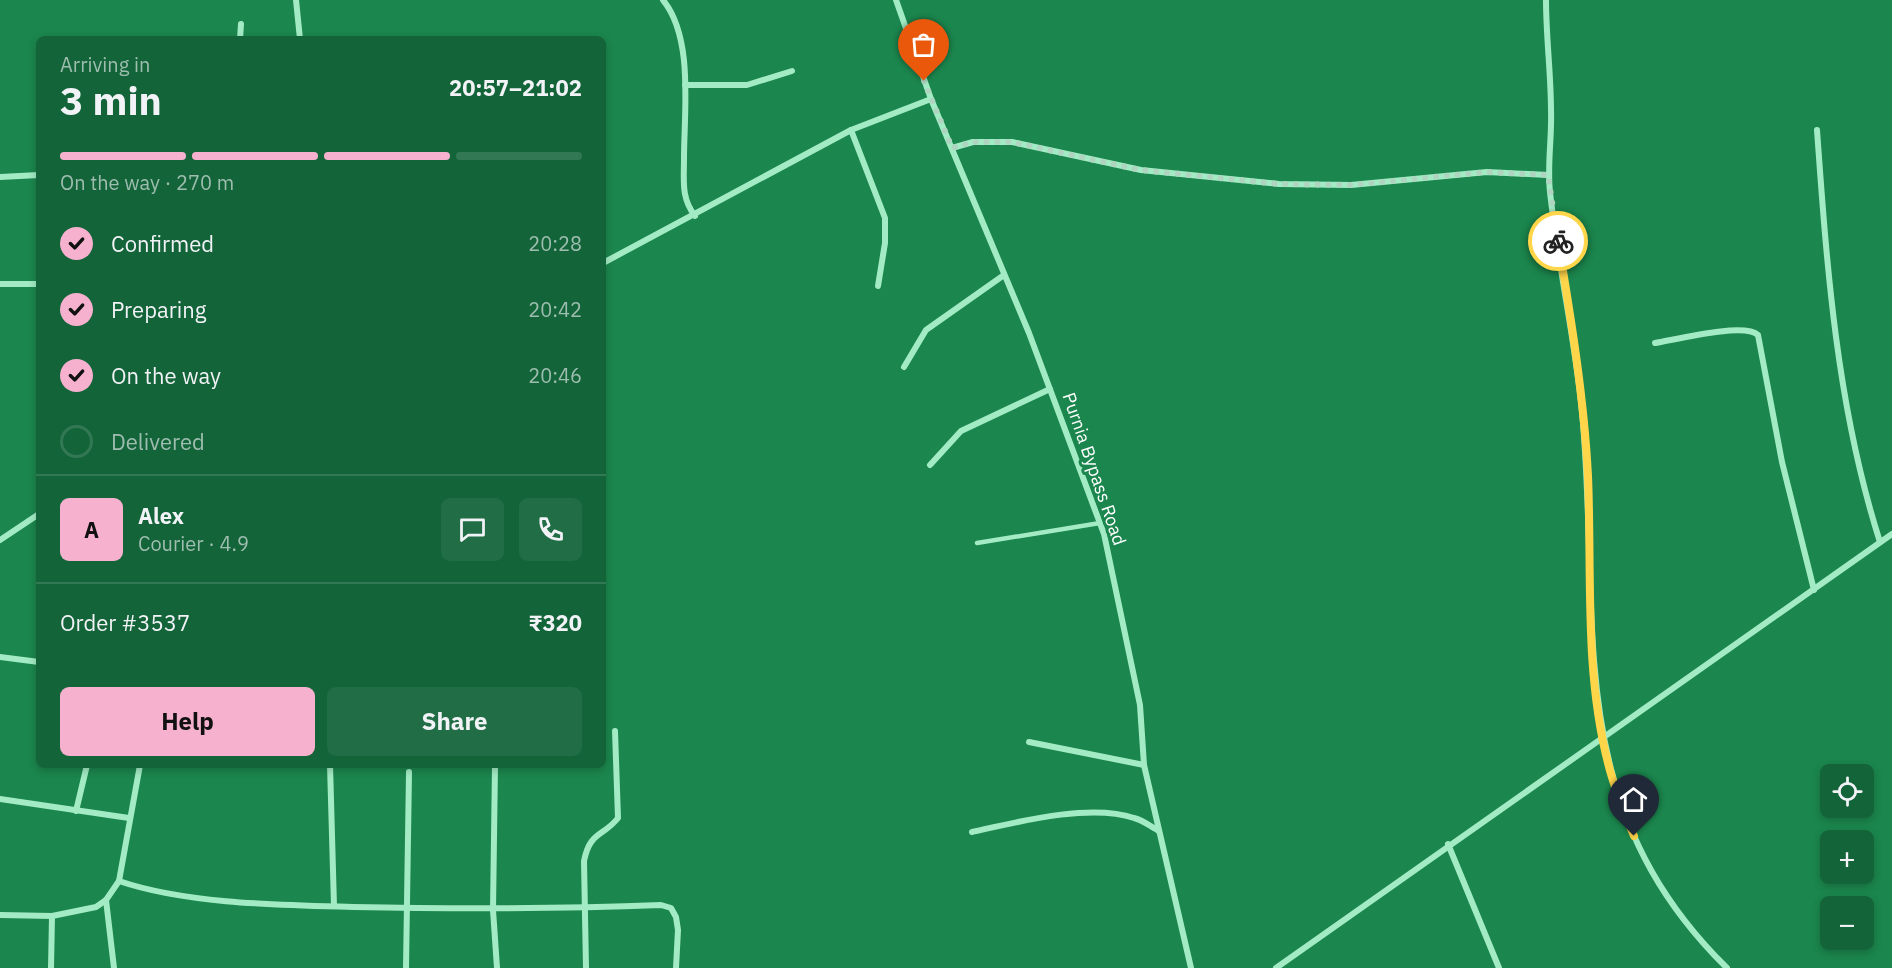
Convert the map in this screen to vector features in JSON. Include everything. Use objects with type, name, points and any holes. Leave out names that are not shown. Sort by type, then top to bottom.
[{"type":"street","points":[[296,0],[300,36]]},
{"type":"street","points":[[663,0],[673,12],[680,33],[685,85],[684,199],[694,216]]},
{"type":"street","name":"Purnia Bypass Road","points":[[896,0],[931,99],[1050,389],[1100,523],[1140,705],[1144,765],[1191,968]]},
{"type":"street","points":[[1546,0],[1551,109],[1548,175],[1583,417],[1588,475],[1590,612],[1603,738],[1617,792],[1648,867],[1680,914],[1727,968]]},
{"type":"street","points":[[240,36],[241,24]]},
{"type":"street","points":[[685,85],[747,85],[792,71]]},
{"type":"street","points":[[606,260],[694,216],[851,130],[931,99]]},
{"type":"street","points":[[851,130],[885,218],[885,243],[878,286]]},
{"type":"street","points":[[1817,130],[1825,244],[1840,376],[1860,475],[1880,542]]},
{"type":"street","points":[[952,148],[973,142],[1012,142],[1140,170],[1279,184],[1351,185],[1487,172],[1548,175]]},
{"type":"street","points":[[0,177],[36,175]]},
{"type":"street","points":[[904,367],[926,330],[1004,275]]},
{"type":"street","points":[[0,284],[36,284]]},
{"type":"street","points":[[1655,343],[1722,332],[1748,330],[1758,335],[1782,462],[1814,590]]},
{"type":"street","points":[[930,465],[961,431],[1050,389]]},
{"type":"street","points":[[0,540],[36,516]]},
{"type":"street","points":[[1275,968],[1448,844],[1603,738],[1892,534]]},
{"type":"street","points":[[0,657],[36,662]]},
{"type":"street","points":[[586,968],[586,851],[598,833],[612,825],[618,818],[615,731]]},
{"type":"street","points":[[1029,742],[1144,765]]},
{"type":"street","points":[[76,811],[86,768]]},
{"type":"street","points":[[0,915],[52,916],[96,907],[106,900],[119,881],[139,768]]},
{"type":"street","points":[[330,768],[334,906]]},
{"type":"street","points":[[495,768],[494,909],[497,968]]},
{"type":"street","points":[[406,968],[409,772]]},
{"type":"street","points":[[0,799],[129,818]]},
{"type":"street","points":[[972,832],[1034,818],[1101,813],[1134,818],[1159,831]]},
{"type":"street","points":[[1448,844],[1498,968]]},
{"type":"street","points":[[119,881],[149,892],[281,905],[494,909],[661,905],[671,908],[676,917],[678,930],[676,968]]},
{"type":"street","points":[[106,900],[114,968]]},
{"type":"street","points":[[51,968],[52,916]]},
{"type":"lane","points":[[978,543],[1100,523]]},
{"type":"way so far","points":[[924,81],[952,148],[973,142],[1012,142],[1037,145],[1140,170],[1279,184],[1351,185],[1487,172],[1548,175],[1558,241]]},
{"type":"route","points":[[1558,241],[1586,450],[1590,612],[1596,690],[1608,763],[1634,836]]}]
